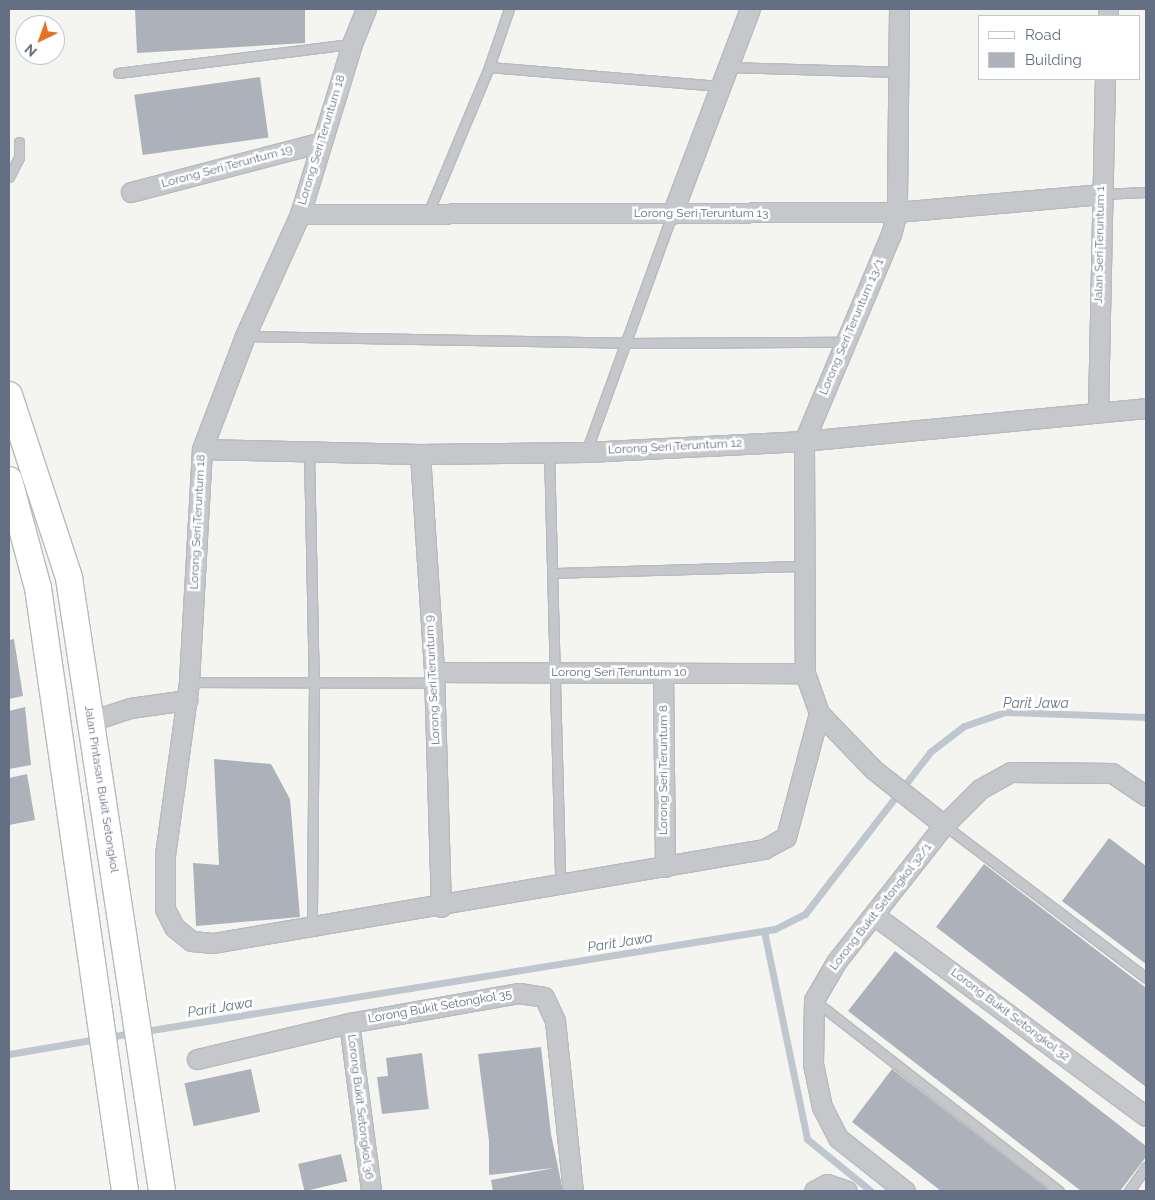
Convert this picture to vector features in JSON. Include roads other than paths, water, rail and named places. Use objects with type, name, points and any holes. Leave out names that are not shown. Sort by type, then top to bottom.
[{"type":"main road","name":"Jalan Pintasan Bukit Setongkol","points":[[9,395],[69,578],[162,1191]]},
{"type":"main road","points":[[9,480],[38,588],[125,1191]]},
{"type":"street","name":"Lorong Seri Teruntum 18","points":[[366,9],[352,44],[300,214],[245,336],[202,449],[188,691],[165,855],[165,909],[174,927],[191,941],[213,943],[441,907],[560,883],[764,849],[786,837],[819,713]]},
{"type":"street","points":[[672,214],[719,86],[750,9]]},
{"type":"street","name":"Lorong Seri Teruntum 13/1","points":[[804,441],[891,234],[897,212],[900,72],[899,9]]},
{"type":"street","name":"Jalan Seri Teruntum 1","points":[[1098,412],[1101,194],[1105,80]]},
{"type":"street","name":"Lorong Seri Teruntum 19","points":[[132,192],[322,142]]},
{"type":"street","name":"Lorong Seri Teruntum 13","points":[[300,214],[897,212],[1101,194]]},
{"type":"street","name":"Lorong Seri Teruntum 12","points":[[202,449],[309,453],[420,454],[586,452],[804,441],[1146,408]]},
{"type":"street","points":[[804,441],[805,673],[819,713],[874,770],[944,825]]},
{"type":"street","name":"Lorong Seri Teruntum 9","points":[[420,454],[434,677],[441,907]]},
{"type":"street","name":"Lorong Seri Teruntum 10","points":[[434,677],[663,672],[805,673]]},
{"type":"street","name":"Lorong Seri Teruntum 8","points":[[663,672],[665,867]]},
{"type":"street","points":[[91,721],[188,691]]},
{"type":"street","name":"Lorong Bukit Setongkol 32/1","points":[[905,1191],[838,1138],[822,1107],[813,1064],[814,1000],[836,962],[944,825],[980,789],[1011,772],[1112,773],[1146,796]]},
{"type":"street","name":"Lorong Bukit Setongkol 32","points":[[874,914],[1146,1116]]},
{"type":"street","name":"Lorong Bukit Setongkol 35","points":[[349,1023],[519,993],[544,997],[555,1021],[573,1191]]},
{"type":"street","points":[[197,1059],[349,1023]]},
{"type":"street","name":"Lorong Bukit Setongkol 36","points":[[349,1023],[371,1191]]},
{"type":"street","points":[[814,1191],[827,1184],[847,1191]]},
{"type":"lane","points":[[428,213],[489,67],[509,9]]},
{"type":"lane","points":[[118,73],[352,44]]},
{"type":"lane","points":[[489,67],[719,86]]},
{"type":"lane","points":[[727,67],[900,72]]},
{"type":"lane","points":[[9,177],[19,158],[19,142]]},
{"type":"lane","points":[[1101,194],[1146,192]]},
{"type":"lane","points":[[586,452],[627,343],[672,214]]},
{"type":"lane","points":[[245,336],[627,343],[846,342]]},
{"type":"lane","points":[[548,452],[560,883]]},
{"type":"lane","points":[[309,453],[314,683],[312,927]]},
{"type":"lane","points":[[552,573],[804,566]]},
{"type":"lane","points":[[188,691],[434,677]]},
{"type":"lane","points":[[944,825],[1146,978]]},
{"type":"lane","points":[[814,1000],[1059,1191]]},
{"type":"lane","points":[[1128,1191],[1146,1167]]},
{"type":"waterway","name":"Parit Jawa","points":[[108,1037],[775,929],[805,914],[930,752],[964,726],[1005,712],[1146,717]]},
{"type":"waterway","points":[[764,931],[807,1139],[871,1191]]},
{"type":"waterway","name":"Parit Jawa","points":[[9,1054],[97,1039]]}]
